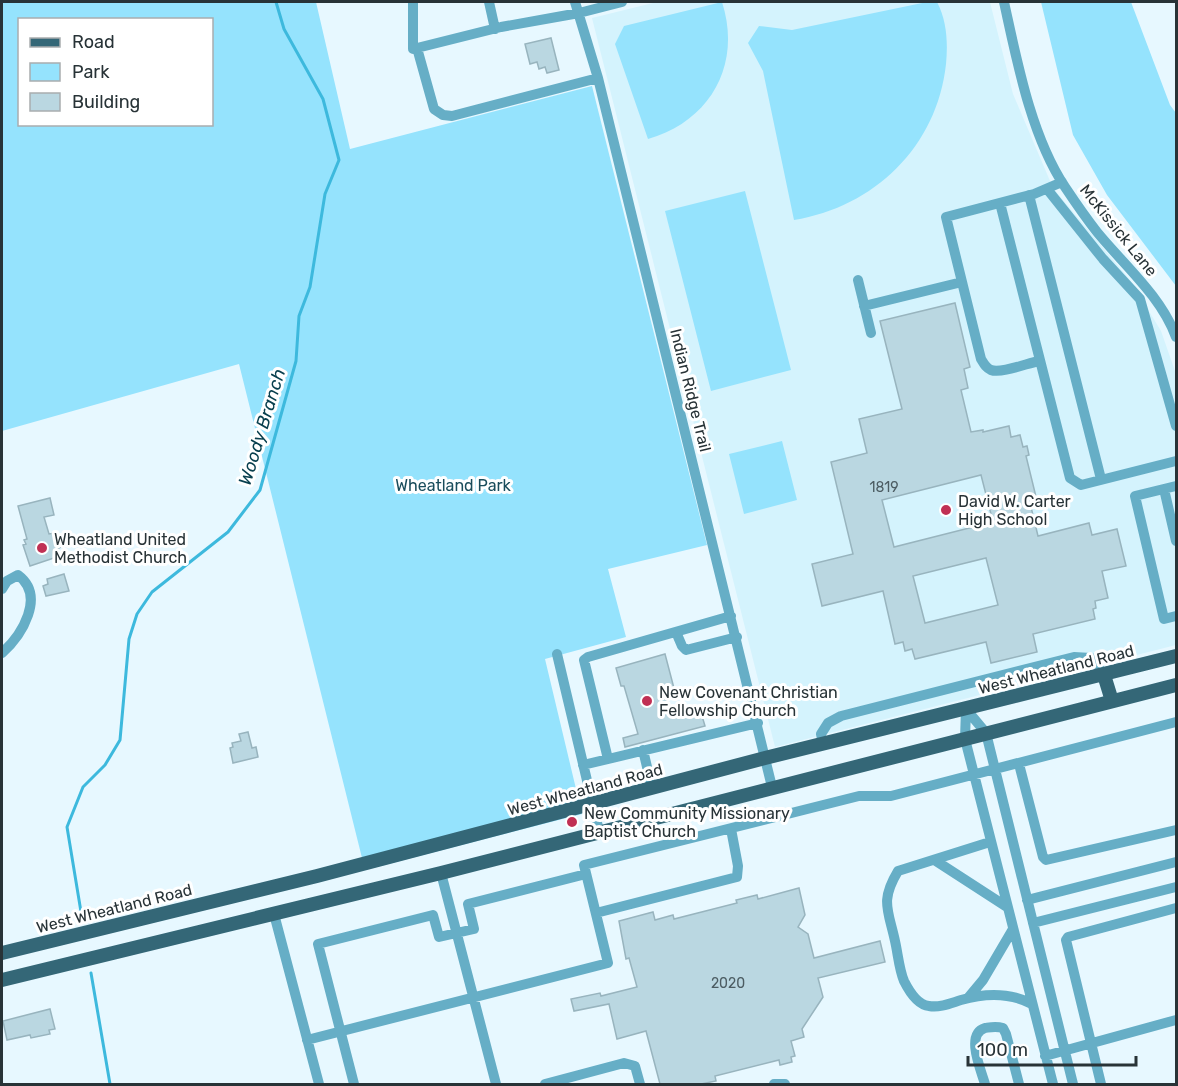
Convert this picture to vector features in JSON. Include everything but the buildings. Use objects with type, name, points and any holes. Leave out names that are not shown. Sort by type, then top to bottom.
[{"type":"main road","name":"West Wheatland Road","points":[[2,953],[267,888],[765,758],[1176,656]]},
{"type":"main road","points":[[1104,675],[1112,702]]},
{"type":"main road","points":[[2,980],[441,873],[1176,685]]},
{"type":"main road","points":[[267,888],[274,914]]},
{"type":"street","points":[[412,2],[415,49],[434,109],[443,115],[452,116],[598,78]]},
{"type":"street","points":[[489,2],[495,29]]},
{"type":"street","name":"Indian Ridge Trail","points":[[575,2],[598,78],[772,787]]},
{"type":"street","points":[[415,49],[622,2]]},
{"type":"street","name":"McKissick Lane","points":[[1004,2],[1019,68],[1044,148],[1062,182],[1096,230],[1145,286],[1172,326],[1176,337]]},
{"type":"street","points":[[1039,360],[998,371],[990,370],[985,366],[981,359],[946,217],[1029,195],[1062,182]]},
{"type":"street","points":[[1047,189],[1103,259],[1140,298],[1176,426]]},
{"type":"street","points":[[1029,195],[1101,479]]},
{"type":"street","points":[[1000,203],[1070,478],[1081,484],[1176,461]]},
{"type":"street","points":[[858,280],[871,333]]},
{"type":"street","points":[[864,306],[962,282]]},
{"type":"street","points":[[1176,486],[1135,496],[1164,619],[1176,616]]},
{"type":"street","points":[[1164,489],[1176,541]]},
{"type":"street","points":[[2,589],[7,581],[18,575],[26,581],[30,594],[26,623],[12,644],[2,653]]},
{"type":"street","points":[[608,759],[584,660],[731,616]]},
{"type":"street","points":[[676,632],[686,650],[736,637]]},
{"type":"street","points":[[558,654],[599,831]]},
{"type":"street","points":[[824,744],[821,734],[828,723],[842,716],[1074,657],[1091,658],[1104,675]]},
{"type":"street","points":[[966,709],[986,733],[1073,1084]]},
{"type":"street","points":[[966,709],[965,739],[1053,1084]]},
{"type":"street","points":[[583,765],[758,723]]},
{"type":"street","points":[[307,1040],[608,963],[584,866],[859,796],[891,796],[1176,727]]},
{"type":"street","points":[[644,750],[652,788]]},
{"type":"street","points":[[1019,764],[1043,857],[1046,860],[1176,830]]},
{"type":"street","points":[[596,913],[737,877],[738,866],[731,829]]},
{"type":"street","points":[[990,842],[936,861],[898,871],[885,899],[903,979],[911,993],[927,1006],[938,1007],[968,998],[996,994],[1011,996],[1032,1004]]},
{"type":"street","points":[[936,861],[1007,907]]},
{"type":"street","points":[[1027,900],[1176,862]]},
{"type":"street","points":[[441,873],[496,1084]]},
{"type":"street","points":[[354,1084],[318,944],[433,915],[438,937],[474,929],[468,904],[586,874]]},
{"type":"street","points":[[1033,923],[1176,887]]},
{"type":"street","points":[[1101,1084],[1066,943],[1067,939],[1176,908]]},
{"type":"street","points":[[274,914],[319,1084]]},
{"type":"street","points":[[968,998],[983,980],[1013,929]]},
{"type":"street","points":[[1045,1056],[1176,1020]]},
{"type":"street","points":[[985,1084],[974,1042],[975,1034],[980,1030],[996,1026],[1003,1028],[1006,1034],[1019,1084]]},
{"type":"street","points":[[545,1084],[624,1063],[635,1066],[640,1084]]},
{"type":"street","points":[[774,1084],[785,1084]]},
{"type":"shaded area","name":"David W. Carter High School","points":[[657,2],[990,2],[1013,94],[1053,188],[1130,280],[1161,331],[1176,374],[1176,645],[775,747],[592,18]]},
{"type":"green space","name":"Wheatland Park","points":[[2,2],[316,2],[350,149],[592,86],[707,545],[608,569],[626,637],[545,659],[582,814],[365,870],[239,364],[2,431]]},
{"type":"green space","points":[[722,2],[727,25],[728,47],[724,68],[716,87],[689,119],[648,139],[615,44],[624,26]]},
{"type":"green space","points":[[927,2],[937,2],[945,24],[947,40],[946,64],[940,94],[930,122],[915,146],[897,168],[875,187],[850,202],[823,213],[794,220],[763,71],[748,43],[759,26],[792,30]]},
{"type":"green space","points":[[1041,2],[1131,2],[1170,105],[1176,113],[1176,286],[1107,195],[1073,135]]},
{"type":"green space","points":[[745,191],[791,370],[711,391],[665,211]]},
{"type":"green space","points":[[782,441],[797,500],[744,514],[729,454]]},
{"type":"waterway","name":"Woody Branch","points":[[82,918],[67,827],[83,787],[105,765],[120,740],[129,639],[137,614],[152,592],[228,532],[260,490],[296,361],[299,316],[310,287],[325,194],[339,160],[323,99],[284,29],[276,2]]},
{"type":"waterway","name":"Woody Branch","points":[[91,973],[110,1084]]},
{"type":"place","name":"David W. Carter High School","points":[[946,510]]},
{"type":"place","name":"Wheatland United Methodist Church","points":[[42,548]]},
{"type":"place","name":"New Covenant Christian Fellowship Church","points":[[647,701]]},
{"type":"place","name":"New Community Missionary Baptist Church","points":[[572,822]]}]
